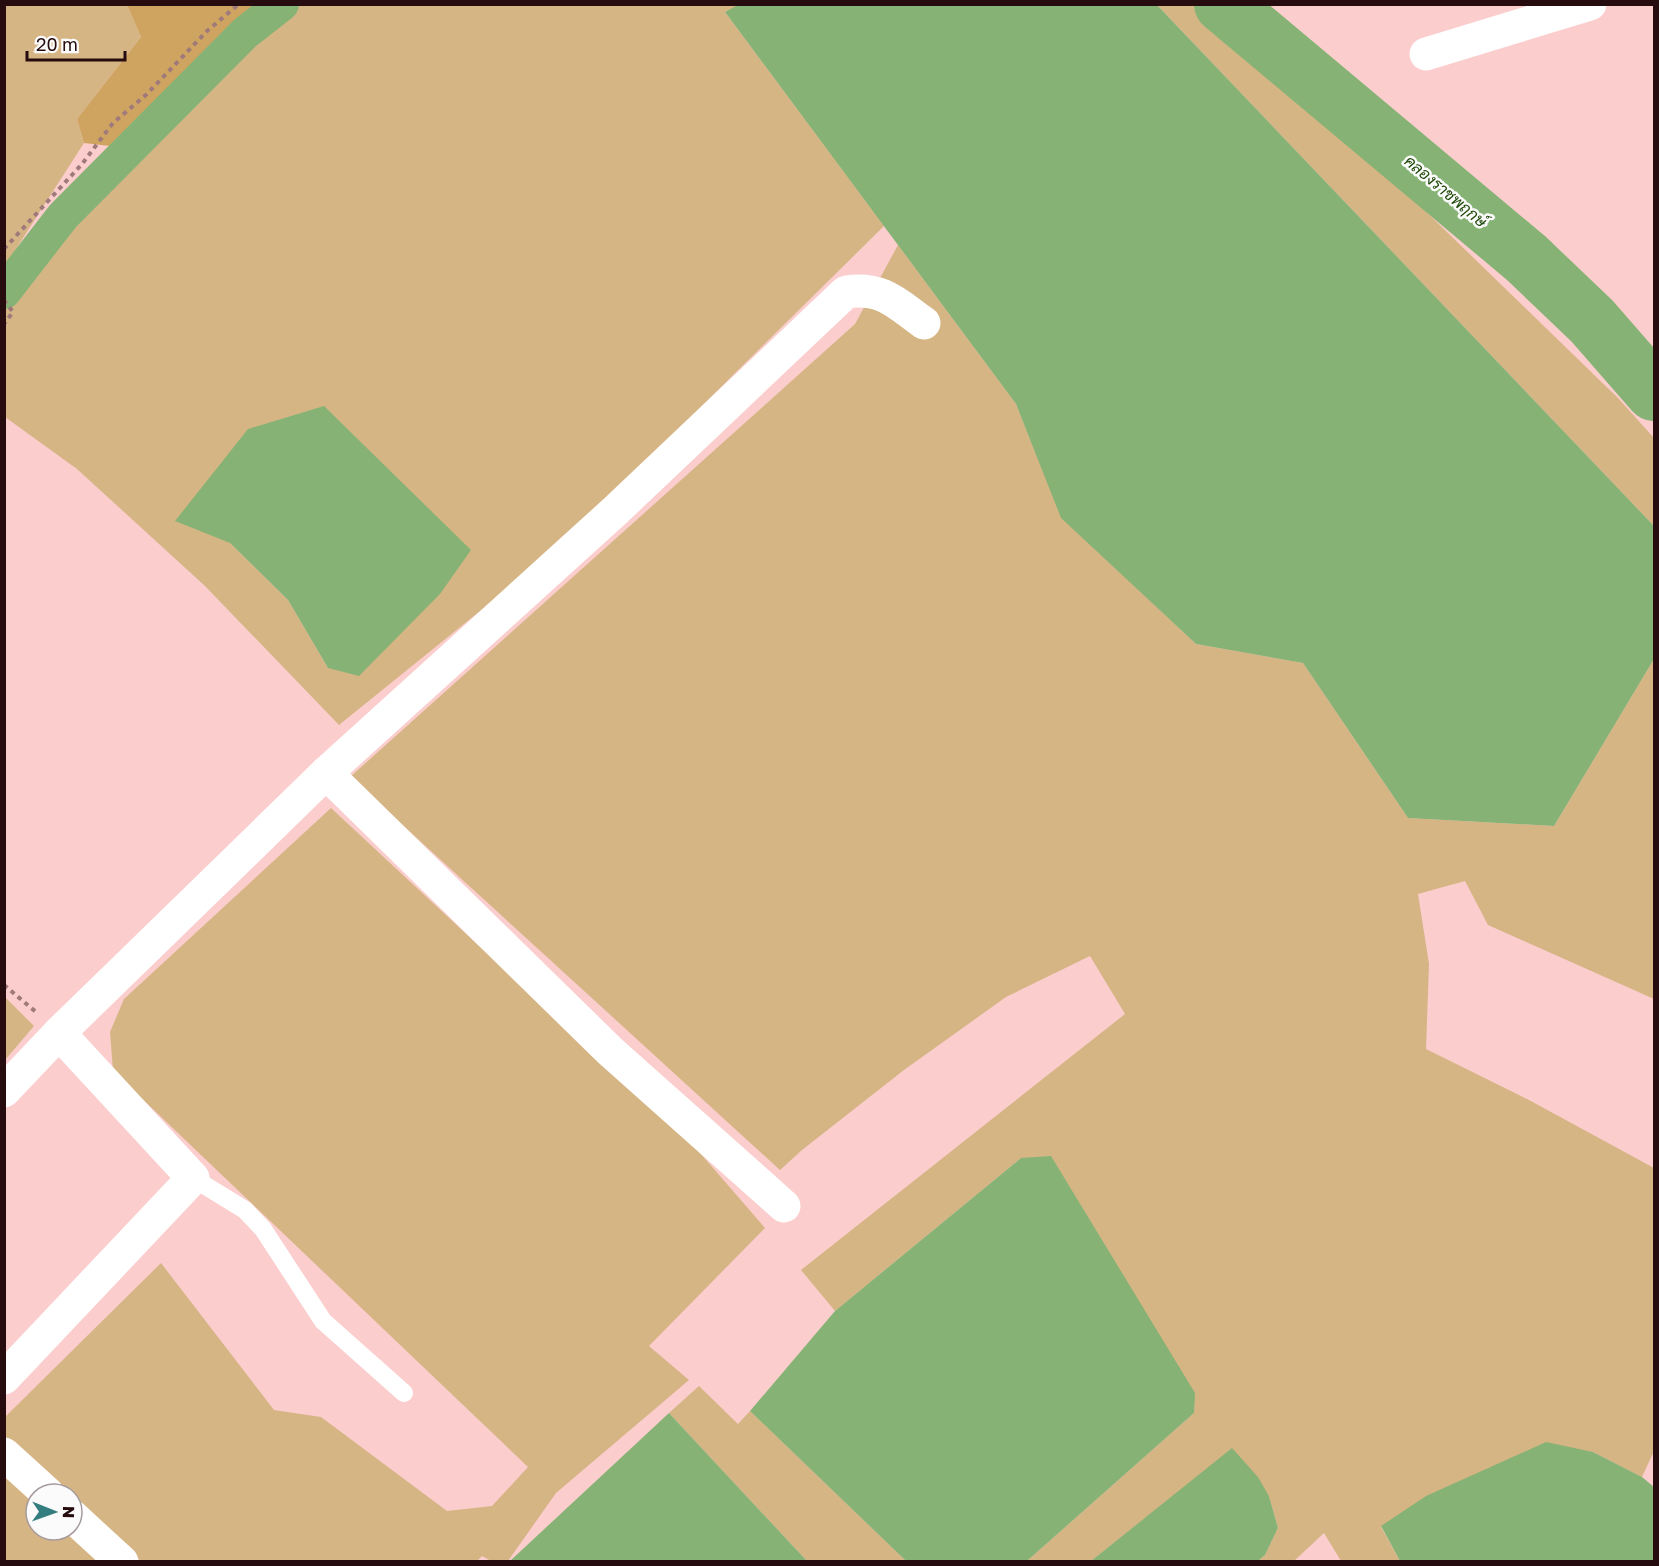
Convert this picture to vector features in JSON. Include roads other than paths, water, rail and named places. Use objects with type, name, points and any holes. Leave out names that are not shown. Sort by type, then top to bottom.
[{"type":"street","points":[[1426,54],[1590,4]]},
{"type":"street","points":[[4,1091],[59,1033],[326,773],[615,511],[846,292],[862,290],[885,295],[924,323]]},
{"type":"street","points":[[326,773],[610,1051],[784,1206]]},
{"type":"street","points":[[4,1378],[193,1178],[59,1033]]},
{"type":"street","points":[[4,1454],[35,1482]]},
{"type":"street","points":[[84,1527],[122,1562]]},
{"type":"lane","points":[[193,1178],[245,1210],[263,1229],[323,1321],[404,1393]]},
{"type":"waterway","points":[[4,292],[63,216],[245,33],[282,4]]},
{"type":"waterway","name":"คลองราชพฤกษ์","points":[[1223,4],[1526,258],[1592,321],[1654,392]]}]
